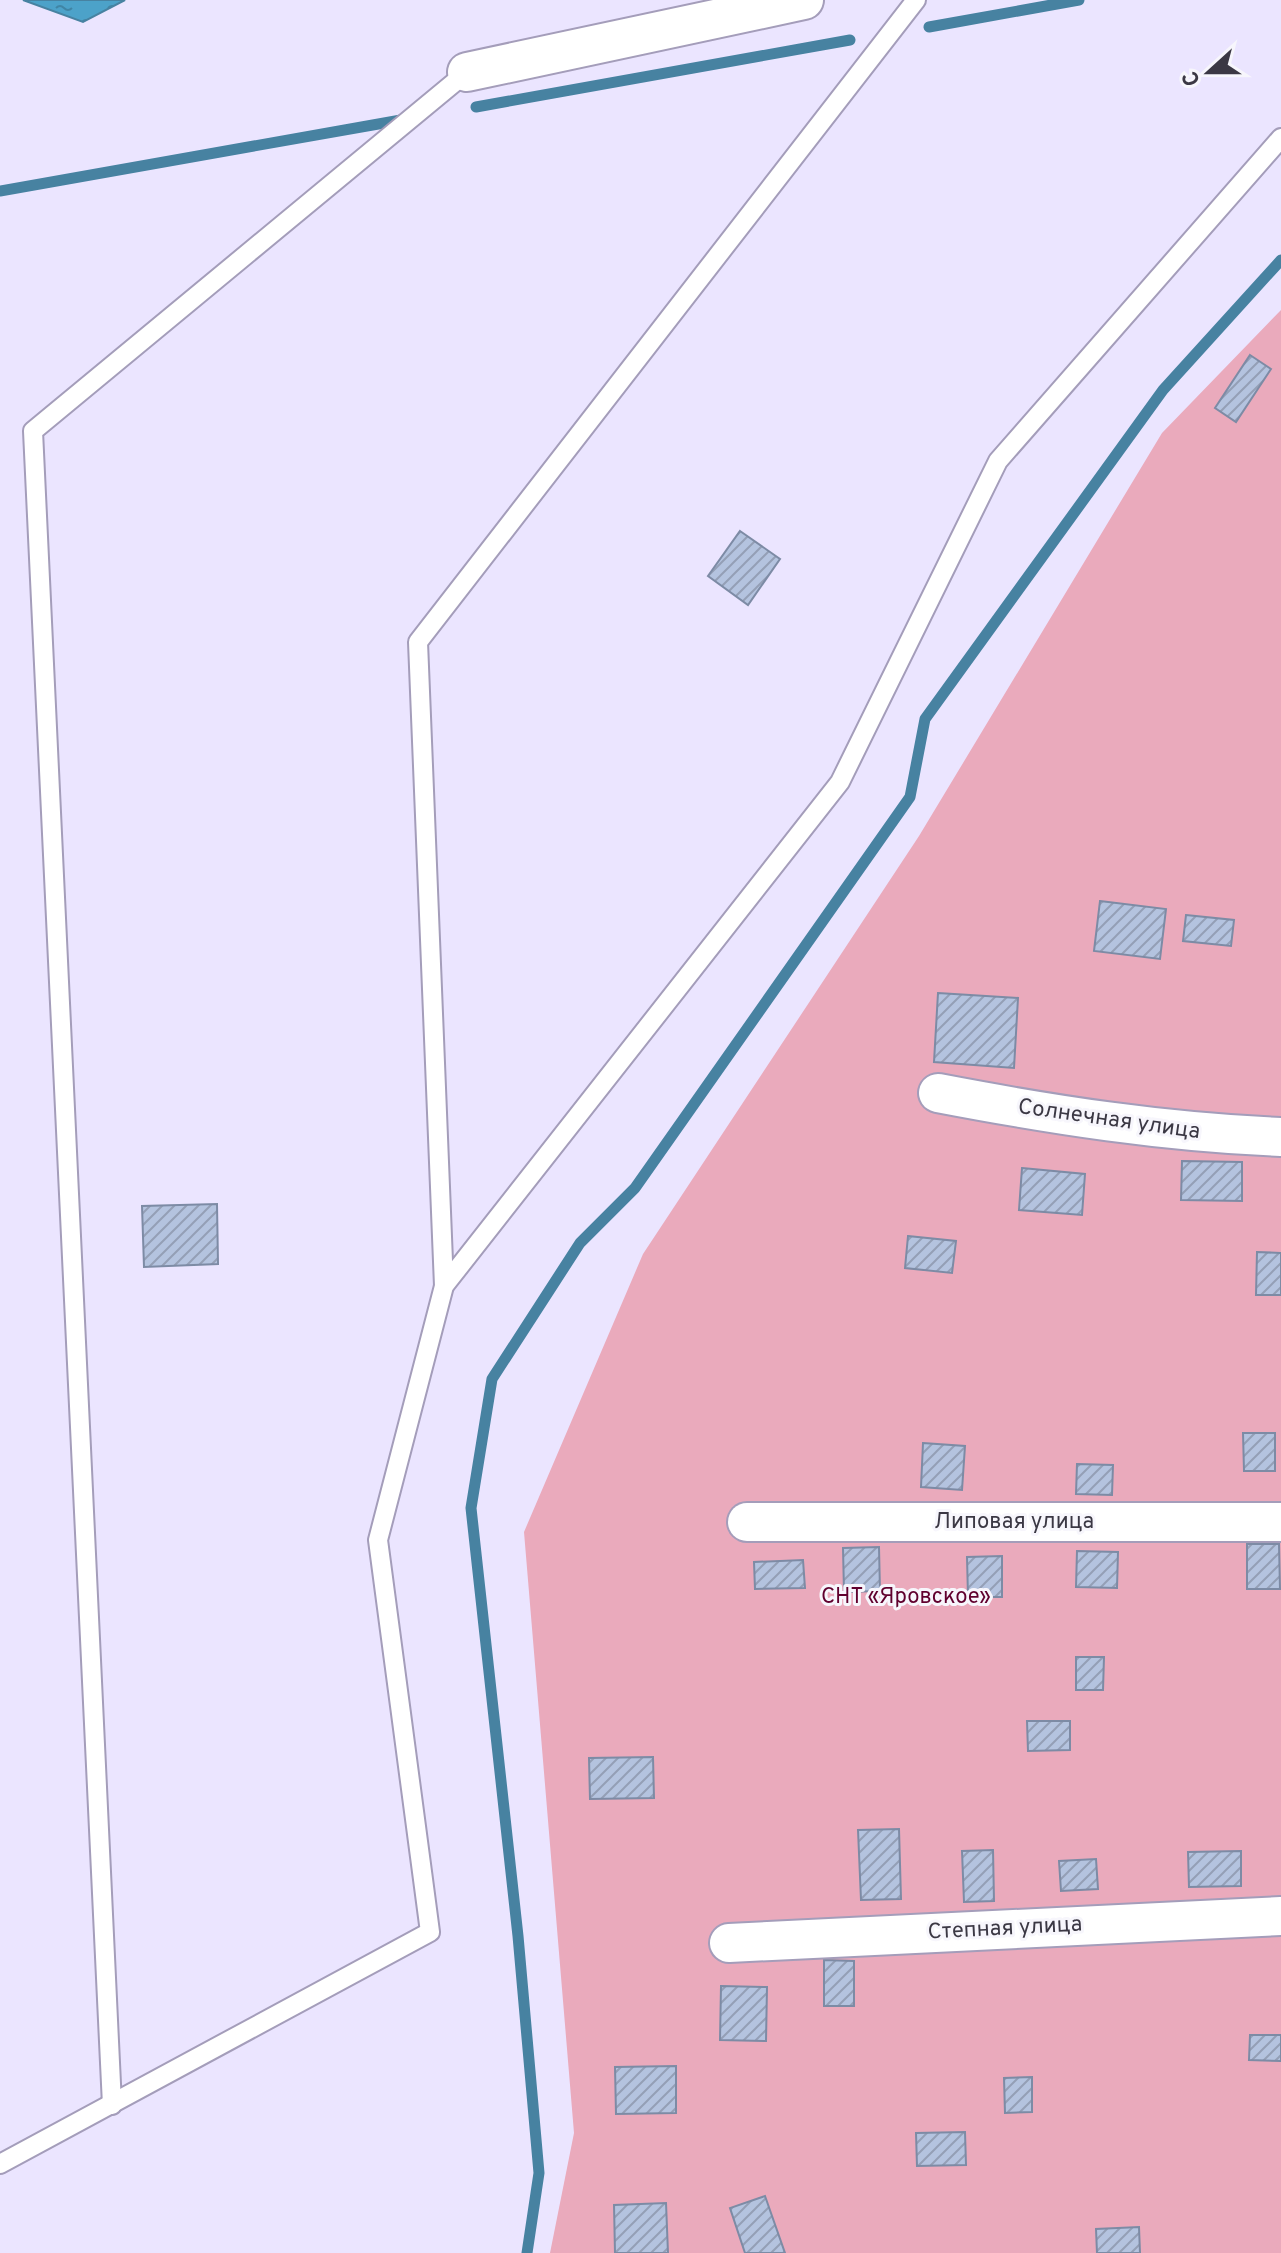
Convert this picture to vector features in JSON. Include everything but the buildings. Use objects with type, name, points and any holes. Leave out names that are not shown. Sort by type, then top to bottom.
[{"type":"street","points":[[467,72],[804,0]]},
{"type":"street","name":"Солнечная улица","points":[[938,1093],[1061,1117],[1202,1134],[1281,1137]]},
{"type":"street","name":"Липовая улица","points":[[747,1522],[1281,1522]]},
{"type":"street","name":"Степная улица","points":[[729,1943],[1281,1916]]},
{"type":"lane","points":[[0,2164],[430,1932],[378,1540],[444,1286],[418,642],[916,0]]},
{"type":"lane","points":[[112,2105],[33,431],[467,72]]},
{"type":"lane","points":[[444,1286],[840,782],[998,461],[1281,138]]},
{"type":"green space","name":"СНТ «Яровское»","points":[[1281,310],[1281,2253],[550,2253],[574,2133],[524,1532],[643,1254],[919,836],[1162,433]]},
{"type":"water","points":[[23,0],[125,0],[83,22]]},
{"type":"waterway","points":[[929,27],[1079,0]]},
{"type":"waterway","points":[[476,107],[850,40]]},
{"type":"waterway","points":[[0,191],[401,120]]},
{"type":"waterway","points":[[527,2253],[539,2173],[518,1936],[471,1508],[492,1379],[580,1243],[635,1188],[910,797],[925,719],[1163,390],[1281,260]]}]
